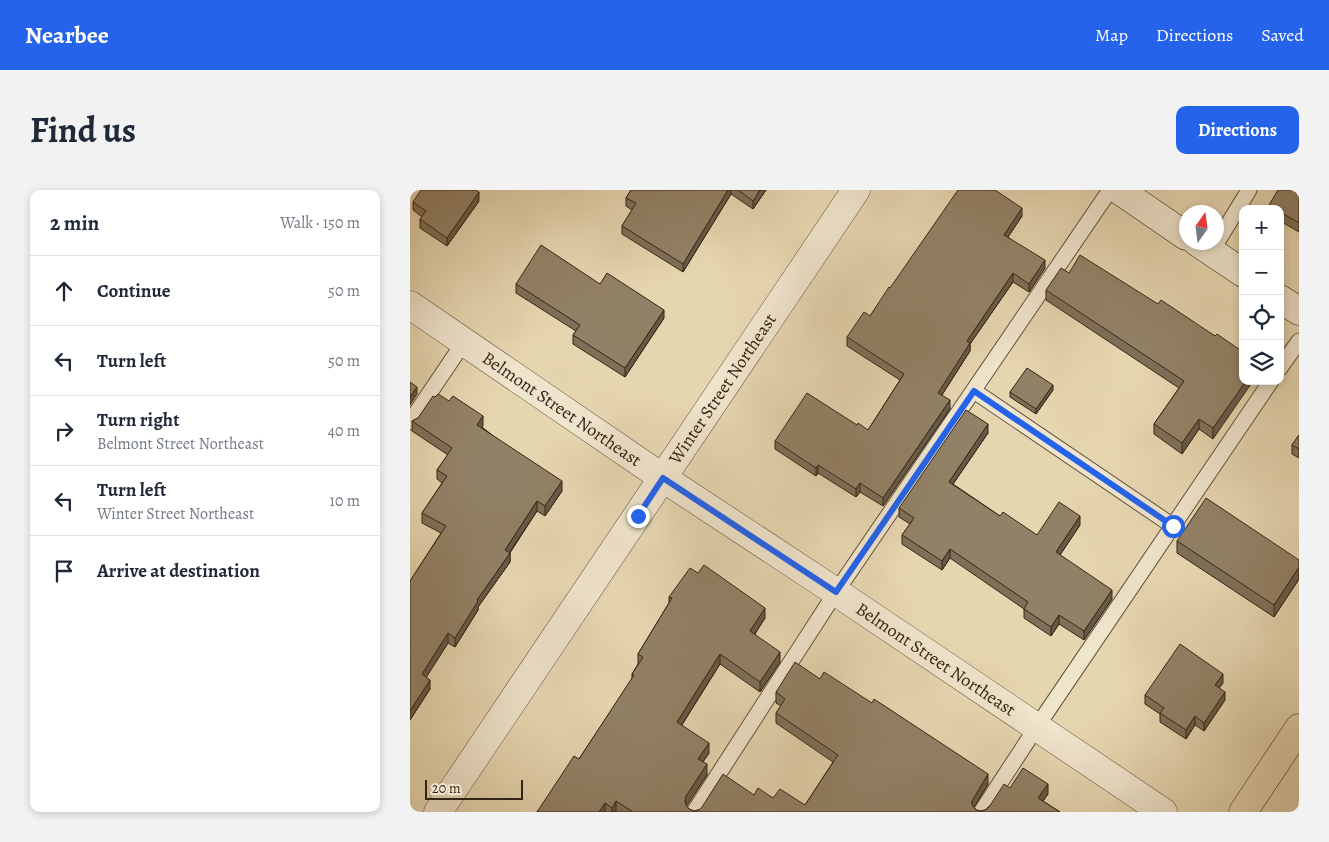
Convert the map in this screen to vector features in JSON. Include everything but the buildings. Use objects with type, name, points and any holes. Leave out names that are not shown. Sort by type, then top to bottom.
[{"type":"main road","points":[[1243,812],[1299,728]]},
{"type":"street","name":"Winter Street Northeast","points":[[438,812],[856,190]]},
{"type":"street","points":[[1119,190],[1179,231]]},
{"type":"street","points":[[1208,250],[1239,271]]},
{"type":"street","points":[[1284,302],[1299,311]]},
{"type":"street","name":"Belmont Street Northeast","points":[[410,305],[663,478],[1162,812]]},
{"type":"lane","points":[[694,812],[836,592],[1110,190]]},
{"type":"lane","points":[[1224,222],[1249,190]]},
{"type":"lane","points":[[1284,362],[1299,341]]},
{"type":"lane","points":[[410,422],[464,342]]},
{"type":"lane","points":[[981,812],[1268,385]]},
{"type":"lane","points":[[974,391],[1173,526]]},
{"type":"route","points":[[638,516],[663,478],[836,592],[974,391],[1173,526]]}]
